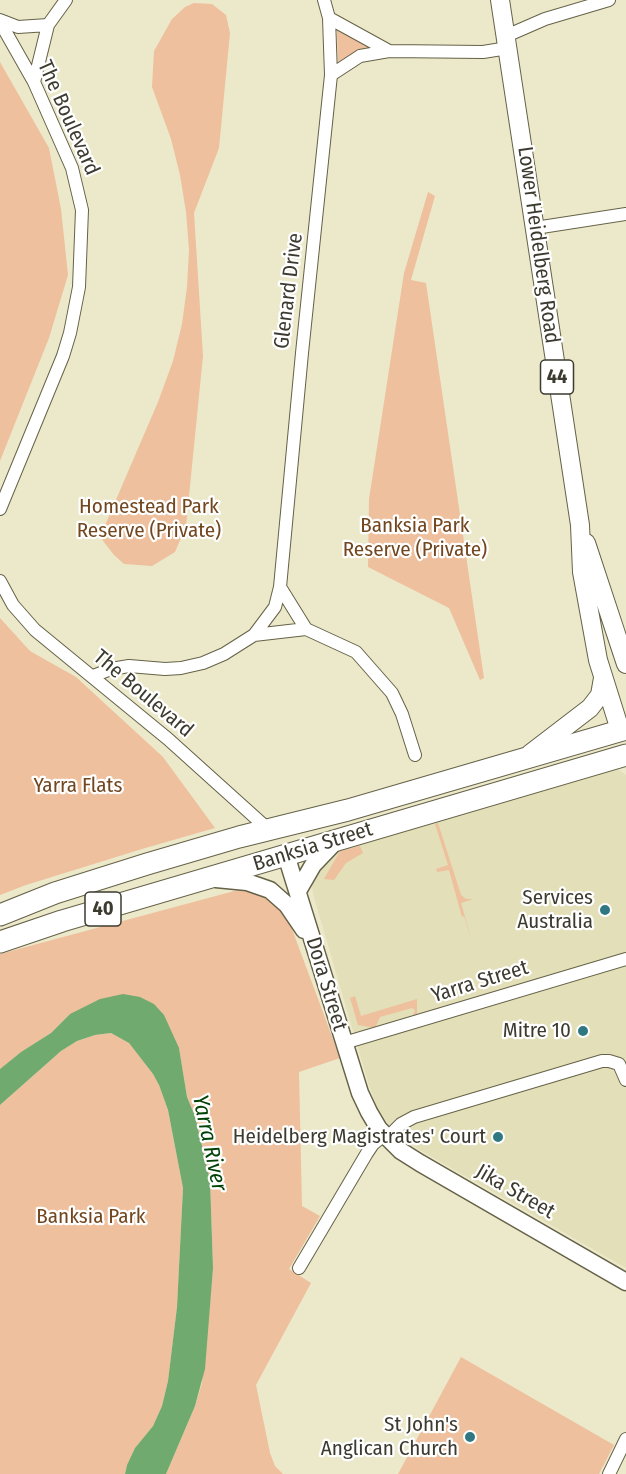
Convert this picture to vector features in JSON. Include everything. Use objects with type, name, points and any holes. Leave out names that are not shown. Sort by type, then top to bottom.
[{"type":"highway","name":"Banksia Street","points":[[0,915],[55,893],[113,874],[524,759],[624,736]]},
{"type":"highway","name":"Banksia Street","points":[[0,942],[43,927],[626,755]]},
{"type":"highway","name":"Dora Street","points":[[269,830],[286,855]]},
{"type":"main road","name":"Lower Heidelberg Road","points":[[500,0],[580,525],[582,572],[603,678],[624,736]]},
{"type":"main road","name":"Lower Heidelberg Road","points":[[580,525],[626,664]]},
{"type":"main road","points":[[524,759],[590,708],[600,694],[603,678]]},
{"type":"main road","points":[[298,891],[318,859],[338,839]]},
{"type":"main road","name":"Dora Street","points":[[286,855],[363,1101],[386,1137]]},
{"type":"main road","points":[[206,879],[247,882],[270,890],[287,905],[316,948]]},
{"type":"main road","name":"Jika Street","points":[[386,1137],[420,1164],[626,1282]]},
{"type":"street","points":[[34,82],[48,26],[66,0]]},
{"type":"street","name":"Glenard Drive","points":[[93,676],[111,669],[129,666],[165,669],[203,663],[224,654],[254,635],[275,607],[280,587],[331,75],[329,18],[324,0]]},
{"type":"street","points":[[331,75],[360,56],[389,51],[483,52],[507,42],[545,19],[609,0]]},
{"type":"street","points":[[329,18],[389,51]]},
{"type":"street","points":[[0,21],[18,27],[48,26]]},
{"type":"street","name":"The Boulevard","points":[[0,21],[34,82],[72,168],[82,210],[79,287],[70,333],[63,356],[0,509]]},
{"type":"street","points":[[535,228],[626,213]]},
{"type":"street","name":"The Boulevard","points":[[0,581],[13,605],[35,630],[168,739],[269,830]]},
{"type":"street","points":[[280,587],[306,629],[356,652],[392,693],[402,714],[415,755]]},
{"type":"street","name":"Glenard Drive","points":[[254,635],[306,629]]},
{"type":"street","points":[[113,693],[115,678],[129,666]]},
{"type":"street","name":"Yarra Street","points":[[344,1043],[626,960]]},
{"type":"street","points":[[299,1268],[373,1144],[386,1137],[401,1124],[414,1117],[602,1061],[619,1064],[626,1080]]},
{"type":"street","points":[[609,1474],[626,1439]]},
{"type":"shaded area","points":[[616,768],[626,775],[626,1268],[418,1149],[388,1124],[376,1105],[368,1082],[312,886],[313,878],[333,850]]},
{"type":"shaded area","points":[[123,994],[140,997],[154,1004],[164,1015],[179,1048],[187,1097],[195,1116],[210,1180],[213,1268],[205,1369],[195,1406],[166,1474],[125,1474],[135,1448],[153,1426],[162,1406],[168,1381],[177,1307],[183,1188],[168,1110],[159,1085],[129,1043],[111,1033],[95,1035],[77,1041],[61,1051],[0,1105],[0,1069],[51,1033],[70,1014],[100,999]]},
{"type":"green space","name":"Homestead Park Reserve (Private)","points":[[194,3],[212,4],[226,15],[230,33],[219,148],[194,213],[203,356],[186,526],[175,552],[152,566],[124,564],[100,537],[158,402],[173,361],[182,324],[187,287],[189,250],[186,212],[171,139],[152,87],[154,51],[172,19],[185,7]]},
{"type":"green space","points":[[337,30],[371,48],[355,52],[338,62]]},
{"type":"green space","points":[[0,62],[49,148],[61,209],[68,275],[49,338],[0,461]]},
{"type":"green space","name":"Banksia Park Reserve (Private)","points":[[428,192],[435,196],[411,280],[426,283],[484,678],[480,680],[449,608],[368,567],[369,499],[404,273]]},
{"type":"green space","name":"Yarra Flats","points":[[0,618],[30,651],[76,677],[163,757],[215,828],[26,885],[0,895]]},
{"type":"green space","points":[[438,823],[461,895],[466,899],[473,899],[461,903],[472,941],[464,916],[462,917],[449,870],[437,872],[436,869],[448,865],[435,824]]},
{"type":"green space","points":[[360,846],[363,853],[346,863],[334,880],[324,879],[340,851]]},
{"type":"green space","points":[[238,890],[255,891],[276,902],[289,921],[340,1058],[299,1072],[302,1206],[320,1216],[289,1269],[311,1283],[256,1385],[270,1453],[275,1466],[283,1474],[166,1474],[195,1406],[202,1383],[213,1268],[210,1180],[195,1116],[187,1097],[179,1049],[70,1014],[51,1033],[0,1069],[0,954]]},
{"type":"green space","points":[[355,996],[361,1016],[417,999],[417,1015],[413,1016],[415,1010],[412,1008],[380,1017],[375,1028],[358,1025],[350,998]]},
{"type":"green space","name":"Banksia Park","points":[[111,1033],[129,1043],[159,1085],[168,1110],[183,1188],[177,1307],[168,1381],[162,1406],[153,1426],[135,1448],[125,1474],[0,1474],[0,1105],[61,1051],[77,1041]]},
{"type":"green space","points":[[461,1357],[614,1445],[599,1474],[398,1474]]},
{"type":"place","name":"Services Australia","points":[[605,910]]},
{"type":"place","name":"Mitre 10","points":[[583,1031]]},
{"type":"place","name":"Heidelberg Magistrates' Court","points":[[498,1137]]},
{"type":"place","name":"St John's Anglican Church","points":[[470,1437]]},
{"type":"water label","name":"Yarra River","points":[[209,1143]]}]
